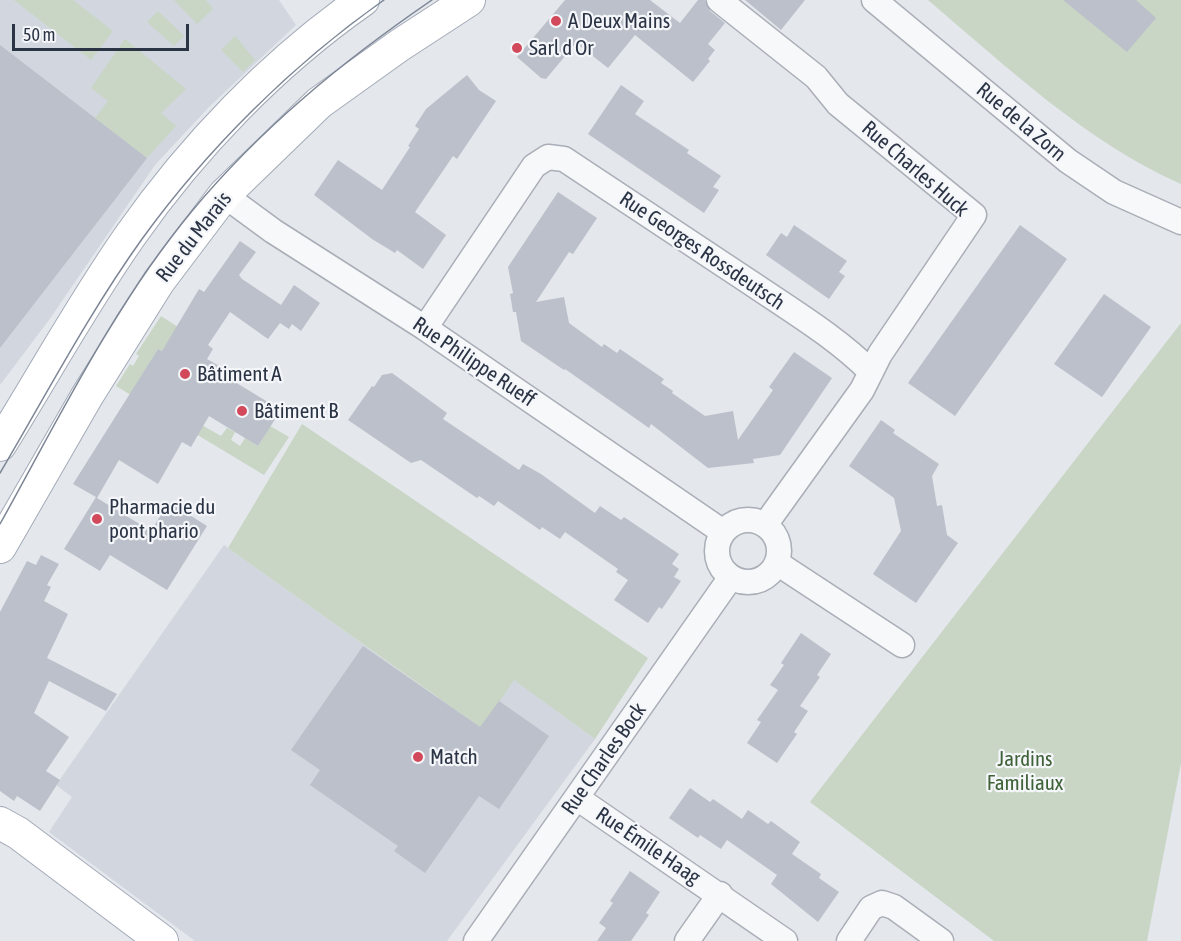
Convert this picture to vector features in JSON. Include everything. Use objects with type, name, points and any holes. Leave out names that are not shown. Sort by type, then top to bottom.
[{"type":"main road","points":[[0,446],[130,237],[191,156],[267,79],[363,0]]},
{"type":"main road","name":"Rue du Marais","points":[[0,547],[87,396],[159,281],[224,195],[319,103],[400,45],[469,0]]},
{"type":"main road","points":[[5,827],[162,941]]},
{"type":"street","name":"Rue Charles Huck","points":[[719,0],[816,77],[838,104],[974,214],[880,354],[871,372]]},
{"type":"street","name":"Rue de la Zorn","points":[[874,0],[1068,161],[1114,192],[1181,222]]},
{"type":"street","name":"Rue Georges Rossdeutsch","points":[[425,328],[534,166],[548,157],[564,159],[658,221],[856,357],[871,372]]},
{"type":"street","name":"Rue Philippe Rueff","points":[[224,195],[273,231],[425,328],[723,532]]},
{"type":"street","points":[[765,525],[862,390],[871,372]]},
{"type":"street","points":[[748,520],[765,525],[772,531],[779,546],[777,563],[765,578],[757,581],[739,581],[730,577],[718,561],[717,551],[723,532],[739,521],[748,520]]},
{"type":"street","points":[[777,563],[903,645]]},
{"type":"street","name":"Rue Charles Bock","points":[[476,941],[730,577]]},
{"type":"street","name":"Rue Émile Haag","points":[[577,798],[720,894],[785,941]]},
{"type":"street","name":"Rue Émile Haag","points":[[687,941],[720,894]]},
{"type":"street","points":[[849,941],[871,908],[882,903],[894,907],[941,941]]},
{"type":"shaded area","points":[[0,0],[279,0],[296,25],[209,107],[155,165],[49,320],[0,385]]},
{"type":"shaded area","points":[[224,545],[437,697],[514,679],[595,739],[447,941],[195,941],[49,832],[72,797],[56,785]]},
{"type":"green space","points":[[14,0],[73,0],[113,31],[91,60]]},
{"type":"green space","points":[[174,0],[206,0],[213,9],[197,24]]},
{"type":"green space","points":[[928,0],[1181,0],[1181,184],[1146,167],[1080,125],[1018,77]]},
{"type":"green space","points":[[158,11],[184,36],[174,46],[147,22]]},
{"type":"green space","points":[[235,36],[255,60],[243,72],[221,50]]},
{"type":"green space","points":[[125,39],[186,89],[161,113],[176,126],[147,158],[95,118],[108,101],[91,88]]},
{"type":"green space","points":[[161,316],[186,332],[162,351],[158,349],[135,387],[221,436],[227,428],[235,432],[231,440],[240,446],[245,438],[258,446],[270,426],[289,437],[264,475],[116,386],[130,364],[133,366],[139,356],[136,354]]},
{"type":"green space","name":"Jardins Familiaux","points":[[1181,323],[1181,763],[1147,941],[994,941],[810,802]]},
{"type":"green space","points":[[302,424],[648,658],[595,739],[514,680],[481,728],[228,548]]},
{"type":"building","points":[[565,0],[650,0],[680,23],[698,0],[705,0],[710,11],[725,23],[708,44],[715,50],[708,59],[710,61],[693,82],[635,35],[608,68],[576,43],[546,79],[541,78],[517,57]]},
{"type":"building","points":[[745,0],[805,0],[781,30]]},
{"type":"building","points":[[1063,0],[1136,0],[1156,18],[1127,52]]},
{"type":"building","points":[[0,45],[147,158],[0,348]]},
{"type":"building","points":[[467,75],[479,90],[496,101],[457,159],[453,156],[415,212],[446,235],[423,269],[397,250],[395,253],[372,239],[314,195],[338,160],[382,190],[410,147],[408,146],[419,129],[415,126],[426,109]]},
{"type":"building","points":[[621,85],[644,101],[635,114],[689,150],[687,153],[721,176],[713,187],[719,190],[704,213],[588,134]]},
{"type":"building","points":[[558,192],[597,218],[573,254],[569,252],[536,302],[564,297],[569,323],[602,347],[604,344],[617,353],[620,349],[664,379],[661,383],[673,391],[672,393],[705,416],[733,411],[738,440],[773,390],[769,387],[794,352],[832,378],[780,455],[753,459],[754,463],[708,468],[651,424],[649,428],[521,341],[516,312],[513,312],[510,294],[513,293],[508,267]]},
{"type":"building","points":[[794,225],[847,261],[839,272],[845,276],[829,299],[766,255],[781,233],[787,237]]},
{"type":"building","points":[[1020,225],[1067,259],[955,416],[908,383]]},
{"type":"building","points":[[240,241],[256,252],[239,275],[242,279],[281,305],[294,285],[320,303],[301,331],[292,324],[289,329],[280,323],[268,339],[230,312],[208,345],[213,349],[207,359],[228,371],[225,376],[281,410],[258,446],[209,416],[191,447],[182,442],[158,484],[119,460],[97,498],[151,531],[169,502],[207,526],[167,590],[110,555],[100,571],[64,549],[96,497],[73,484],[158,349],[162,351],[199,289],[204,292]]},
{"type":"building","points":[[1104,294],[1151,327],[1102,397],[1054,364]]},
{"type":"building","points":[[392,373],[447,413],[443,419],[519,470],[523,464],[541,474],[595,513],[600,506],[621,520],[624,517],[679,554],[672,564],[679,569],[674,577],[681,581],[662,609],[659,607],[648,623],[614,600],[628,580],[616,572],[618,569],[565,532],[560,539],[542,527],[540,530],[498,501],[494,506],[479,496],[477,498],[421,460],[411,463],[348,420],[382,375]]},
{"type":"building","points":[[881,420],[895,430],[893,433],[939,464],[932,476],[937,506],[942,505],[947,535],[958,543],[916,603],[873,574],[901,531],[894,498],[849,466]]},
{"type":"building","points":[[41,555],[59,564],[47,585],[51,587],[44,601],[68,614],[47,658],[117,694],[106,711],[49,681],[34,713],[69,737],[46,771],[60,780],[40,811],[17,796],[14,801],[0,791],[0,612],[27,561],[36,565]]},
{"type":"building","points":[[801,633],[831,654],[817,675],[820,677],[800,706],[808,711],[794,732],[797,734],[777,763],[747,743],[761,722],[757,720],[778,690],[770,685],[784,665],[781,663]]},
{"type":"building","name":"Match","points":[[363,646],[480,727],[499,701],[549,736],[499,809],[479,796],[425,873],[394,851],[398,846],[310,785],[320,770],[291,750]]},
{"type":"building","points":[[690,788],[710,802],[713,799],[742,819],[748,810],[768,824],[771,821],[800,842],[792,854],[821,874],[819,878],[839,892],[818,922],[771,884],[777,875],[727,840],[721,849],[700,835],[698,838],[669,818]]},
{"type":"building","points":[[630,871],[660,892],[646,913],[649,915],[631,941],[597,941],[606,928],[599,923],[613,903],[610,901]]},
{"type":"tram line","points":[[0,473],[104,296],[168,205],[223,141],[284,80],[384,0]]},
{"type":"tram line","points":[[0,524],[113,323],[137,285],[192,211],[246,152],[304,97],[432,0]]},
{"type":"place","name":"A Deux Mains","points":[[556,21]]},
{"type":"place","name":"Sarl d Or","points":[[517,48]]},
{"type":"place","name":"Bâtiment A","points":[[185,374]]},
{"type":"place","name":"Bâtiment B","points":[[242,411]]},
{"type":"place","name":"Pharmacie du pont phario","points":[[97,519]]},
{"type":"place","name":"Match","points":[[418,757]]}]
